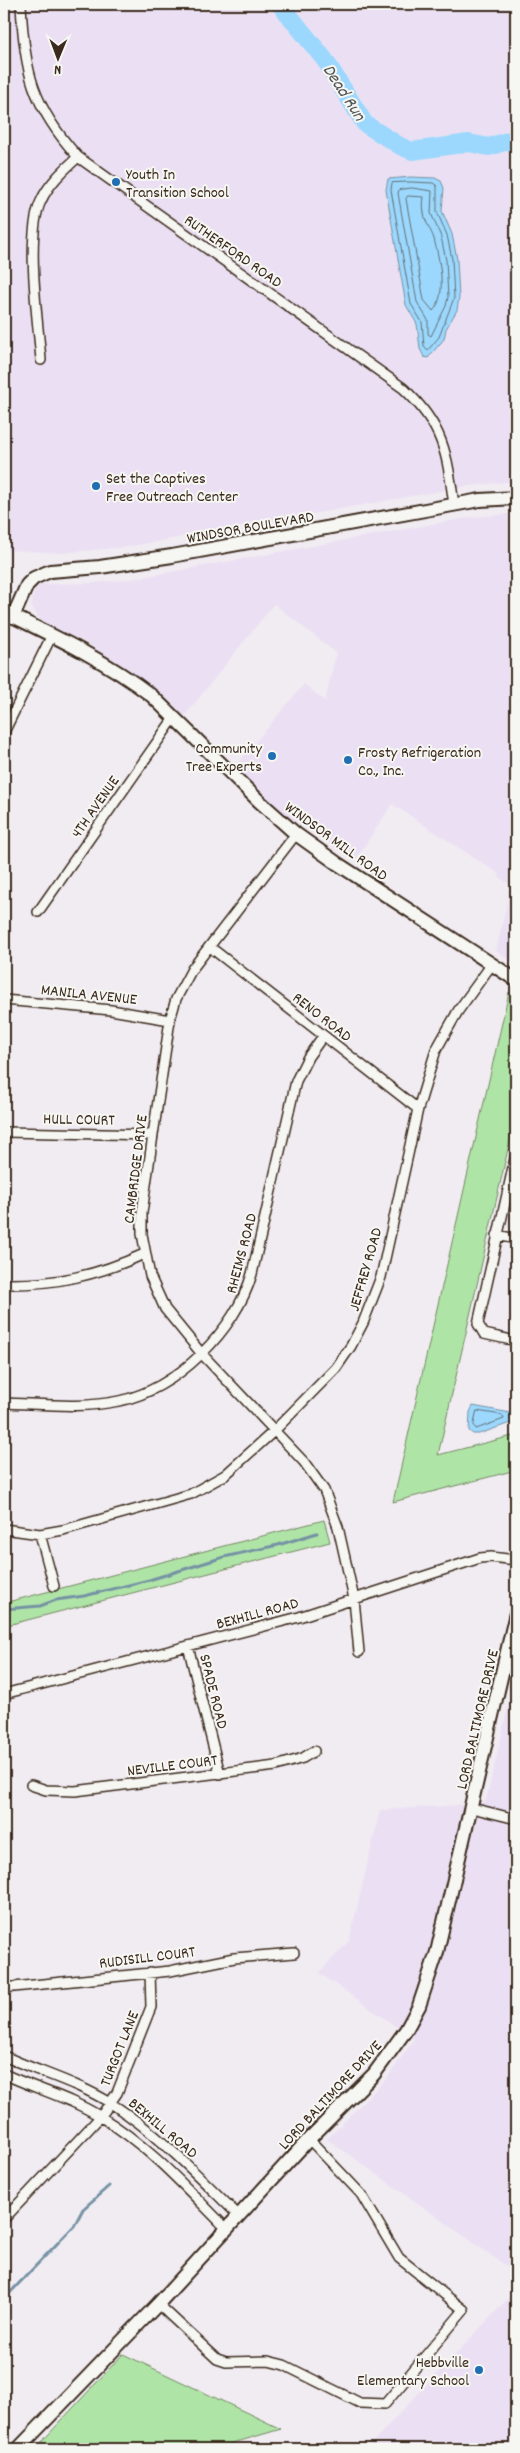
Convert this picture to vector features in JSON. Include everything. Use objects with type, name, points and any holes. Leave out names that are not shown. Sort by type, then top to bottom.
[{"type":"main road","name":"WINDSOR BOULEVARD","points":[[8,614],[27,585],[34,578],[50,571],[100,567],[164,558],[454,505],[516,498]]},
{"type":"main road","name":"WINDSOR MILL ROAD","points":[[8,614],[52,635],[135,682],[296,834],[516,980]]},
{"type":"main road","name":"LORD BALTIMORE DRIVE","points":[[18,2449],[158,2304],[309,2139],[374,2074],[406,2030],[418,2006],[437,1952],[516,1613]]},
{"type":"street","name":"RUTHERFORD ROAD","points":[[21,4],[25,59],[30,80],[51,124],[78,157],[403,388],[428,413],[436,428],[449,469],[454,505]]},
{"type":"street","points":[[41,360],[33,247],[36,214],[48,189],[78,157]]},
{"type":"street","points":[[4,732],[52,635]]},
{"type":"street","name":"4TH AVENUE","points":[[38,912],[174,718]]},
{"type":"street","name":"CAMBRIDGE DRIVE","points":[[296,834],[182,984],[170,1020],[142,1213],[144,1254],[156,1292],[165,1309],[201,1352],[304,1462],[324,1490],[338,1527],[354,1599],[359,1652]]},
{"type":"street","name":"RENO ROAD","points":[[210,947],[418,1109]]},
{"type":"street","name":"JEFFREY ROAD","points":[[4,1529],[40,1534],[63,1530],[191,1494],[225,1475],[274,1431],[336,1368],[364,1323],[381,1277],[418,1109],[428,1073],[448,1028],[492,964]]},
{"type":"street","name":"MANILA AVENUE","points":[[4,1000],[111,1010],[170,1020]]},
{"type":"street","name":"RHEIMS ROAD","points":[[4,1403],[98,1404],[120,1401],[143,1394],[164,1383],[201,1352],[229,1322],[247,1292],[296,1081],[308,1057],[324,1036]]},
{"type":"street","name":"HULL COURT","points":[[4,1132],[153,1135]]},
{"type":"street","points":[[516,1154],[478,1324],[484,1334],[516,1342]]},
{"type":"street","points":[[497,1235],[516,1239]]},
{"type":"street","points":[[4,1284],[54,1283],[76,1279],[116,1266],[144,1254]]},
{"type":"street","points":[[40,1534],[54,1586]]},
{"type":"street","name":"BEXHILL ROAD","points":[[4,1694],[299,1617],[480,1558],[491,1557],[516,1560]]},
{"type":"street","name":"SPADE ROAD","points":[[188,1646],[220,1774]]},
{"type":"street","name":"NEVILLE COURT","points":[[31,1785],[46,1790],[76,1791],[220,1774],[276,1766],[303,1758],[314,1751]]},
{"type":"street","points":[[472,1808],[515,1820]]},
{"type":"street","name":"RUDISILL COURT","points":[[4,1988],[193,1967],[234,1958],[294,1953]]},
{"type":"street","name":"TURGOT LANE","points":[[4,2219],[101,2116],[118,2093],[151,2007],[150,1972]]},
{"type":"street","name":"BEXHILL ROAD","points":[[4,2056],[86,2090],[111,2103],[140,2123],[163,2143],[238,2215]]},
{"type":"street","name":"BEXHILL ROAD","points":[[4,2074],[78,2104],[101,2116],[151,2153],[226,2228]]},
{"type":"street","points":[[158,2304],[218,2359],[226,2362],[268,2361],[284,2365],[360,2403],[384,2404],[464,2310],[399,2258],[361,2194],[309,2139]]},
{"type":"shaded area","points":[[4,4],[516,4],[516,481],[469,486],[127,547],[62,553],[4,550]]},
{"type":"shaded area","points":[[516,513],[516,964],[496,951],[511,885],[499,877],[499,874],[392,804],[355,861],[293,820],[233,769],[304,684],[325,701],[336,653],[274,604],[183,718],[132,672],[84,642],[41,622],[31,606],[34,591],[40,584],[92,583],[132,579],[466,518]]},
{"type":"shaded area","points":[[516,1674],[516,2273],[327,2139],[387,2078],[414,2039],[319,1973],[349,1941],[380,1810],[457,1805],[486,1801]]},
{"type":"shaded area","name":"Hebbville Elementary School","points":[[516,2290],[516,2449],[366,2449]]},
{"type":"green space","points":[[509,992],[516,1003],[516,1114],[438,1455],[516,1435],[516,1470],[393,1502]]},
{"type":"green space","points":[[324,1520],[330,1542],[4,1626],[4,1603]]},
{"type":"green space","points":[[123,2354],[281,2429],[213,2449],[35,2449]]},
{"type":"water","points":[[411,177],[435,178],[441,181],[444,188],[442,211],[452,234],[457,259],[459,298],[457,310],[446,329],[444,339],[428,358],[424,357],[420,349],[417,324],[406,305],[386,190],[388,179]]},
{"type":"water","points":[[473,1406],[516,1414],[516,1421],[479,1434],[473,1434],[469,1431],[470,1412]]},
{"type":"waterway","name":"Dead Run","points":[[280,4],[325,60],[365,124],[400,146],[412,151],[469,143],[489,147],[516,138]]},
{"type":"waterway","points":[[4,1609],[40,1606],[56,1600],[84,1596],[149,1580],[224,1557],[278,1545],[317,1533]]},
{"type":"waterway","points":[[4,2299],[74,2226],[83,2209],[109,2186]]},
{"type":"place","name":"Youth In Transition School","points":[[116,182]]},
{"type":"place","name":"Set the Captives Free Outreach Center","points":[[96,486]]},
{"type":"place","name":"Community Tree Experts","points":[[272,756]]},
{"type":"place","name":"Frosty Refrigeration Co., Inc.","points":[[348,760]]},
{"type":"place","name":"Hebbville Elementary School","points":[[479,2370]]}]
